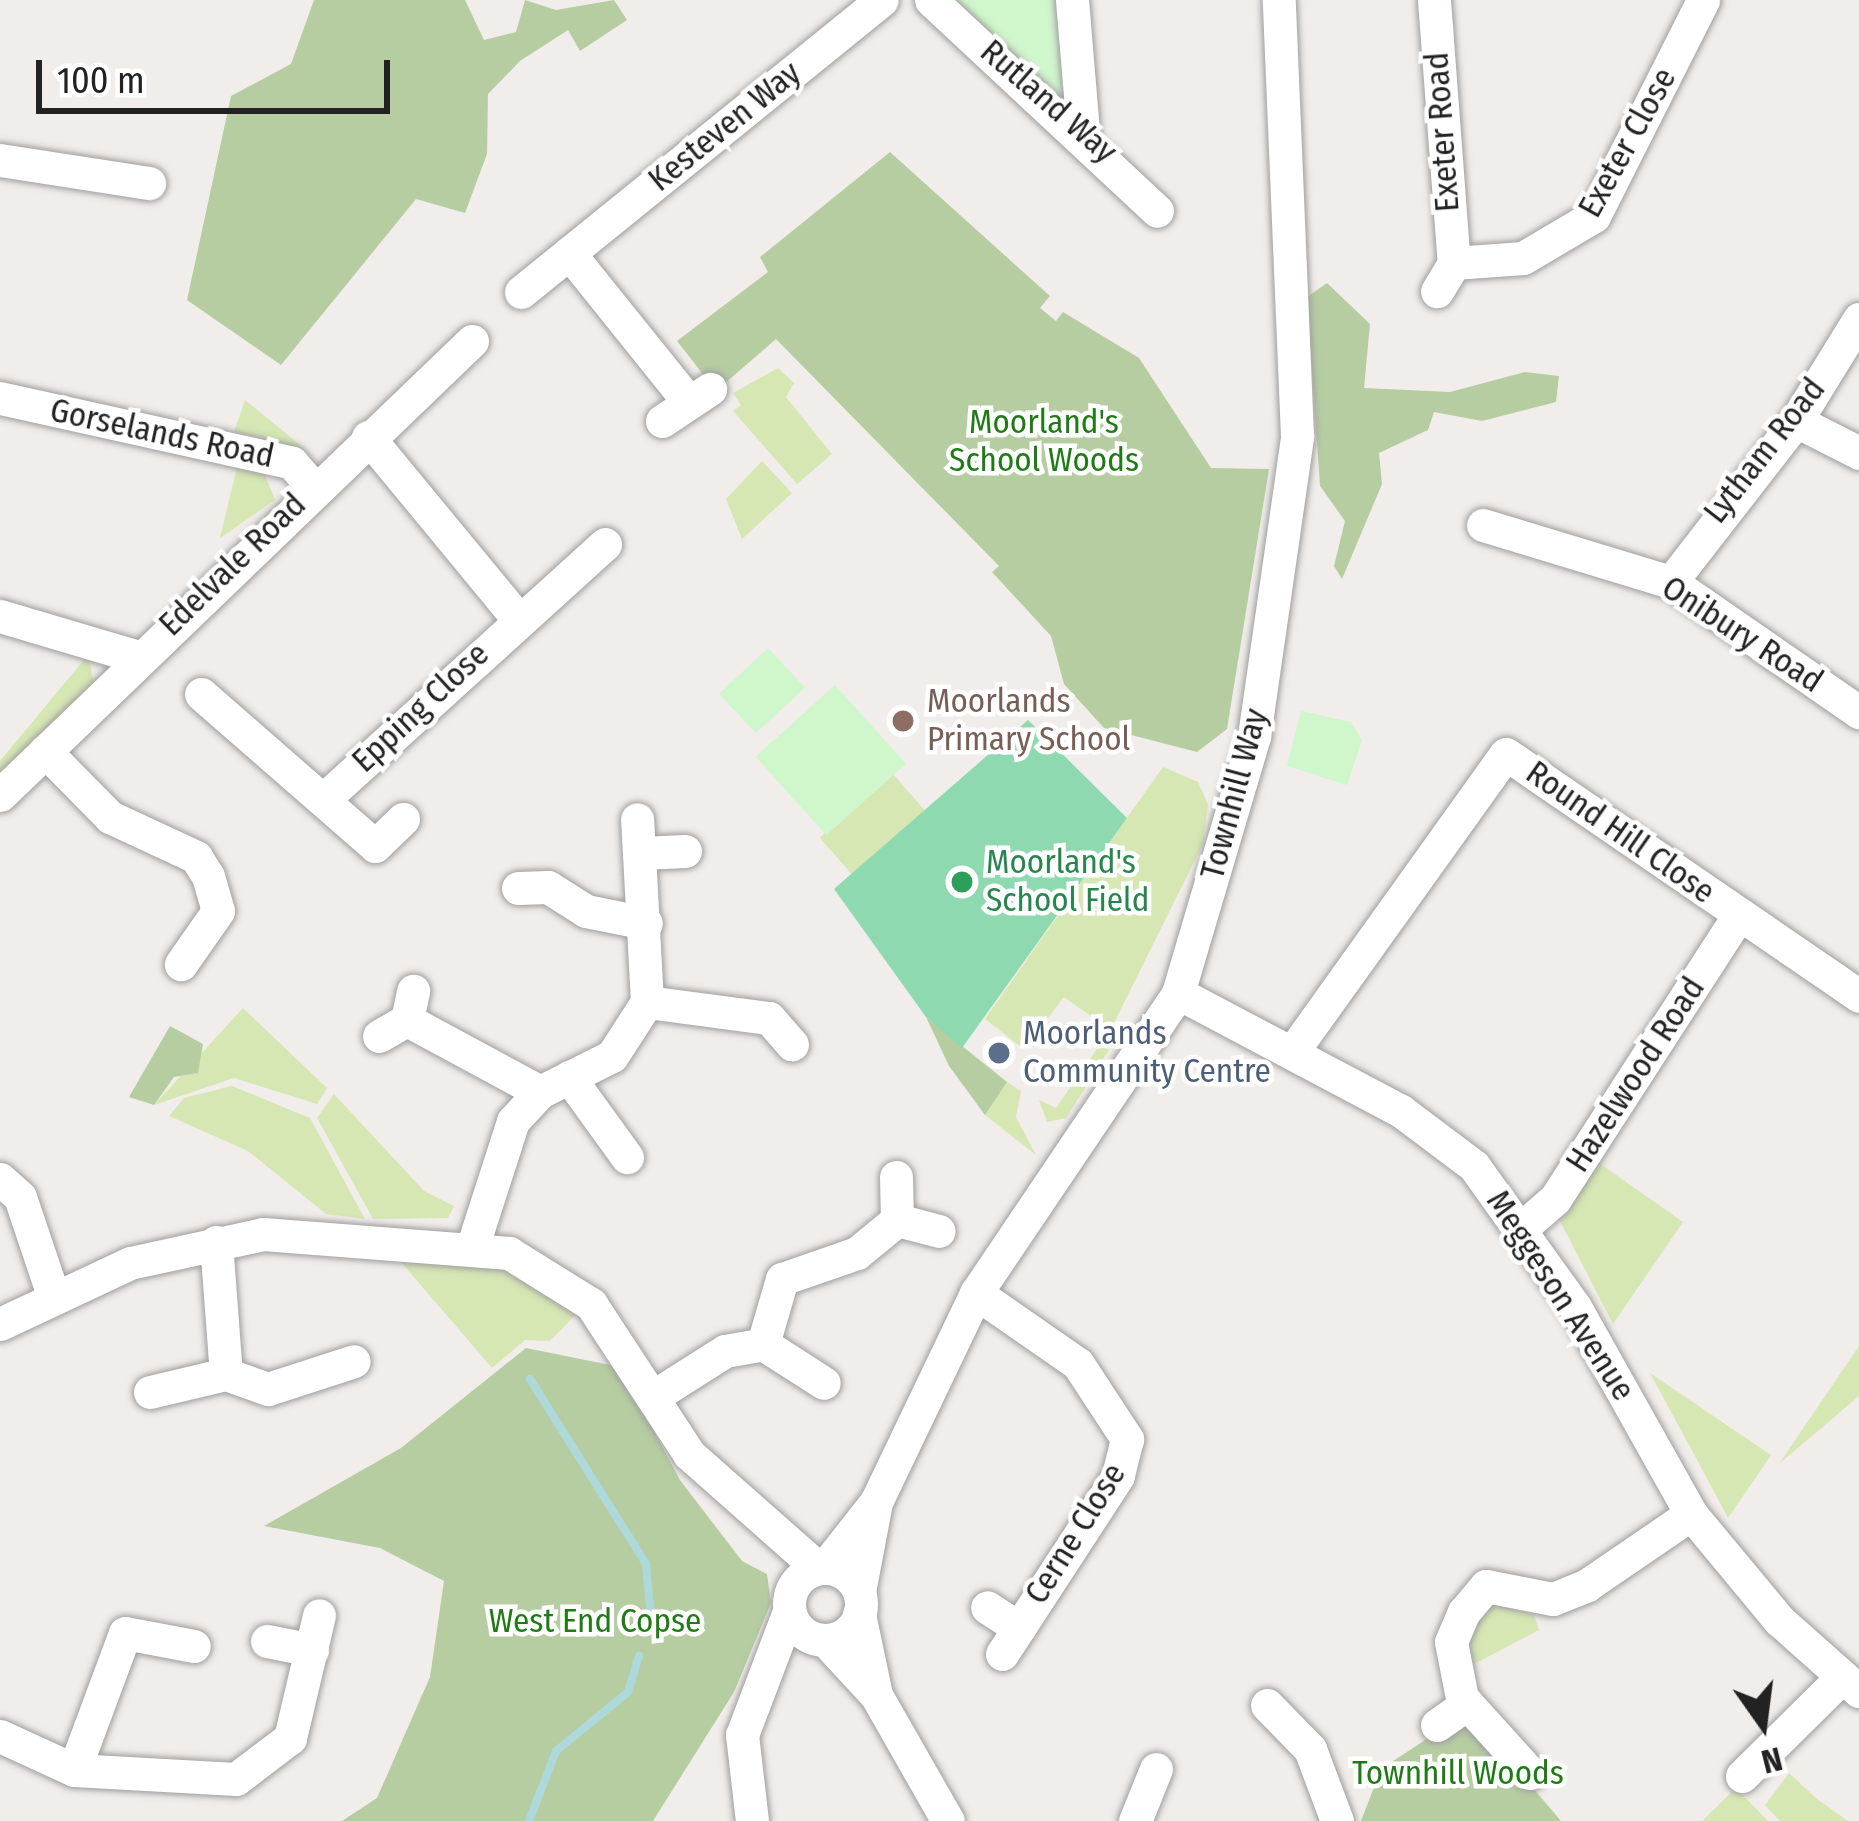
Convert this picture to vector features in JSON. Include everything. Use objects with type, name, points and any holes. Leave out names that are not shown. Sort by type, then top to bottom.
[{"type":"street","name":"Kesteven Way","points":[[521,292],[880,0]]},
{"type":"street","name":"Rutland Way","points":[[931,0],[1083,131],[1157,211]]},
{"type":"street","points":[[1072,0],[1083,131]]},
{"type":"street","name":"Townhill Way","points":[[948,1821],[876,1695],[789,1603],[876,1502],[976,1293],[1178,994],[1254,736],[1293,519],[1297,305],[1279,0]]},
{"type":"street","name":"Exeter Road","points":[[1434,0],[1446,277]]},
{"type":"street","name":"Exeter Close","points":[[1446,277],[1523,258],[1594,216],[1703,0]]},
{"type":"street","points":[[0,160],[148,183]]},
{"type":"street","points":[[569,253],[686,403]]},
{"type":"street","name":"Lytham Road","points":[[1671,582],[1796,421],[1859,319]]},
{"type":"street","name":"Edelvale Road","points":[[0,795],[472,340]]},
{"type":"street","name":"Gorselands Road","points":[[0,398],[292,463],[314,488]]},
{"type":"street","points":[[1796,421],[1859,453]]},
{"type":"street","name":"Epping Close","points":[[368,437],[519,620]]},
{"type":"street","name":"Onibury Road","points":[[1483,525],[1671,582],[1859,712]]},
{"type":"street","name":"Epping Close","points":[[325,798],[519,620],[562,567],[605,544]]},
{"type":"street","points":[[0,616],[139,657]]},
{"type":"street","points":[[201,694],[375,846],[403,819]]},
{"type":"street","points":[[45,751],[110,817],[196,857],[208,876],[218,911],[181,964]]},
{"type":"street","name":"Round Hill Close","points":[[1293,1051],[1506,754],[1859,997]]},
{"type":"street","points":[[473,1245],[513,1121],[555,1084],[612,1056],[647,1002],[638,836],[685,850]]},
{"type":"street","points":[[542,881],[586,911],[646,923]]},
{"type":"street","name":"Hazelwood Road","points":[[1524,1226],[1555,1198],[1739,915]]},
{"type":"street","name":"Meggeson Avenue","points":[[1178,994],[1293,1051],[1426,1126],[1524,1226],[1691,1514],[1850,1684]]},
{"type":"street","points":[[647,1002],[769,1018],[792,1044]]},
{"type":"street","points":[[400,1016],[555,1084],[627,1157]]},
{"type":"street","points":[[896,1178],[897,1220]]},
{"type":"street","points":[[0,1179],[20,1196],[53,1295]]},
{"type":"street","points":[[897,1220],[939,1232]]},
{"type":"street","points":[[764,1344],[782,1279],[856,1253],[897,1220]]},
{"type":"street","points":[[0,1324],[53,1295],[216,1242],[308,1232],[473,1245],[561,1278],[622,1339],[689,1454],[762,1527],[821,1568],[859,1603],[756,1689]]},
{"type":"street","points":[[216,1242],[226,1374]]},
{"type":"street","name":"Cerne Close","points":[[976,1293],[1078,1364],[1127,1439],[1118,1476],[1010,1641],[987,1607]]},
{"type":"street","points":[[654,1396],[725,1351],[764,1344],[824,1383]]},
{"type":"street","points":[[149,1392],[226,1374],[268,1388],[354,1361]]},
{"type":"street","name":"Townhill Way","points":[[876,1502],[859,1603],[876,1695]]},
{"type":"street","points":[[1530,1773],[1467,1704],[1451,1642],[1486,1586],[1553,1599],[1691,1514]]},
{"type":"street","points":[[752,1821],[741,1739],[789,1603],[762,1527]]},
{"type":"street","points":[[0,1736],[74,1770],[217,1782],[255,1771],[290,1738],[320,1616]]},
{"type":"street","points":[[74,1770],[129,1617],[194,1646]]},
{"type":"street","points":[[267,1642],[312,1651]]},
{"type":"street","points":[[1742,1776],[1850,1684]]},
{"type":"street","points":[[1437,1725],[1467,1704]]},
{"type":"street","points":[[1267,1705],[1310,1749],[1337,1821]]},
{"type":"street","points":[[1135,1821],[1156,1769]]},
{"type":"green space","points":[[314,0],[465,0],[484,40],[516,32],[525,0],[556,10],[614,0],[627,20],[580,51],[568,30],[520,61],[488,94],[487,154],[465,213],[416,199],[281,365],[187,300],[231,96],[291,64]]},
{"type":"green space","points":[[948,0],[1063,0],[1065,106]]},
{"type":"green space","name":"Moorland's School Woods","points":[[890,152],[1050,296],[1040,308],[1056,321],[1063,312],[1139,358],[1211,468],[1269,469],[1227,729],[1197,752],[1104,728],[1064,684],[1051,636],[992,572],[999,566],[776,339],[716,391],[677,341],[768,272],[760,257]]},
{"type":"green space","points":[[1327,283],[1370,324],[1364,388],[1450,392],[1525,372],[1559,376],[1556,402],[1482,421],[1434,412],[1428,430],[1379,453],[1382,484],[1342,579],[1334,566],[1345,521],[1320,486],[1307,297]]},
{"type":"green space","points":[[778,368],[794,383],[786,397],[832,454],[797,484],[733,411],[741,405],[733,393]]},
{"type":"green space","points":[[245,400],[305,449],[234,432]]},
{"type":"green space","points":[[762,461],[792,493],[742,539],[726,499]]},
{"type":"green space","points":[[238,463],[263,470],[275,500],[220,538]]},
{"type":"green space","points":[[768,648],[805,687],[756,733],[719,694]]},
{"type":"green space","points":[[88,655],[94,684],[0,776],[0,761]]},
{"type":"green space","points":[[835,685],[906,764],[826,835],[755,757]]},
{"type":"green space","points":[[1301,711],[1351,722],[1362,740],[1347,785],[1287,766]]},
{"type":"green space","name":"Moorland's School Field","points":[[1028,720],[1127,818],[962,1048],[926,1017],[834,889]]},
{"type":"green space","points":[[1163,767],[1198,782],[1208,804],[1203,844],[1111,1029],[1124,1026],[1066,1118],[1047,1122],[1039,1100],[1056,1108],[1110,1030],[1064,997],[1024,1049],[985,1019]]},
{"type":"green space","points":[[893,774],[926,812],[853,875],[820,838]]},
{"type":"green space","points":[[243,1008],[327,1088],[317,1104],[234,1078],[154,1105]]},
{"type":"green space","points":[[926,1017],[1007,1082],[985,1115],[949,1066]]},
{"type":"green space","points":[[170,1026],[203,1044],[198,1073],[174,1077],[154,1105],[129,1097]]},
{"type":"green space","points":[[1007,1082],[1021,1091],[1016,1117],[1036,1155],[985,1115]]},
{"type":"green space","points":[[232,1086],[310,1118],[365,1219],[326,1214],[248,1151],[169,1116],[184,1098]]},
{"type":"green space","points":[[334,1094],[424,1191],[454,1206],[448,1218],[373,1219],[317,1118]]},
{"type":"green space","points":[[1599,1163],[1683,1222],[1613,1324],[1560,1221]]},
{"type":"green space","points":[[388,1247],[507,1264],[582,1308],[550,1341],[525,1340],[492,1368]]},
{"type":"green space","points":[[1859,1346],[1859,1396],[1779,1464]]},
{"type":"green space","name":"West End Copse","points":[[526,1348],[620,1367],[680,1480],[742,1561],[767,1574],[771,1603],[734,1692],[653,1821],[342,1821],[377,1798],[430,1677],[444,1581],[380,1548],[264,1526],[401,1448]]},
{"type":"green space","points":[[1650,1373],[1771,1455],[1728,1518],[1702,1469]]},
{"type":"green space","points":[[1490,1603],[1534,1615],[1539,1630],[1461,1671],[1469,1621]]},
{"type":"green space","name":"Townhill Woods","points":[[1476,1721],[1561,1821],[1361,1821],[1381,1769],[1451,1723]]},
{"type":"green space","points":[[1789,1773],[1848,1821],[1780,1821],[1765,1805]]},
{"type":"green space","points":[[1736,1788],[1768,1821],[1702,1821]]},
{"type":"waterway","points":[[530,1379],[646,1564],[650,1607]]},
{"type":"waterway","points":[[529,1821],[556,1751],[628,1692],[639,1656]]},
{"type":"place","name":"Moorlands Primary School","points":[[903,721]]},
{"type":"place","name":"Moorland's School Field","points":[[962,882]]},
{"type":"place","name":"Moorlands Community Centre","points":[[999,1053]]}]
